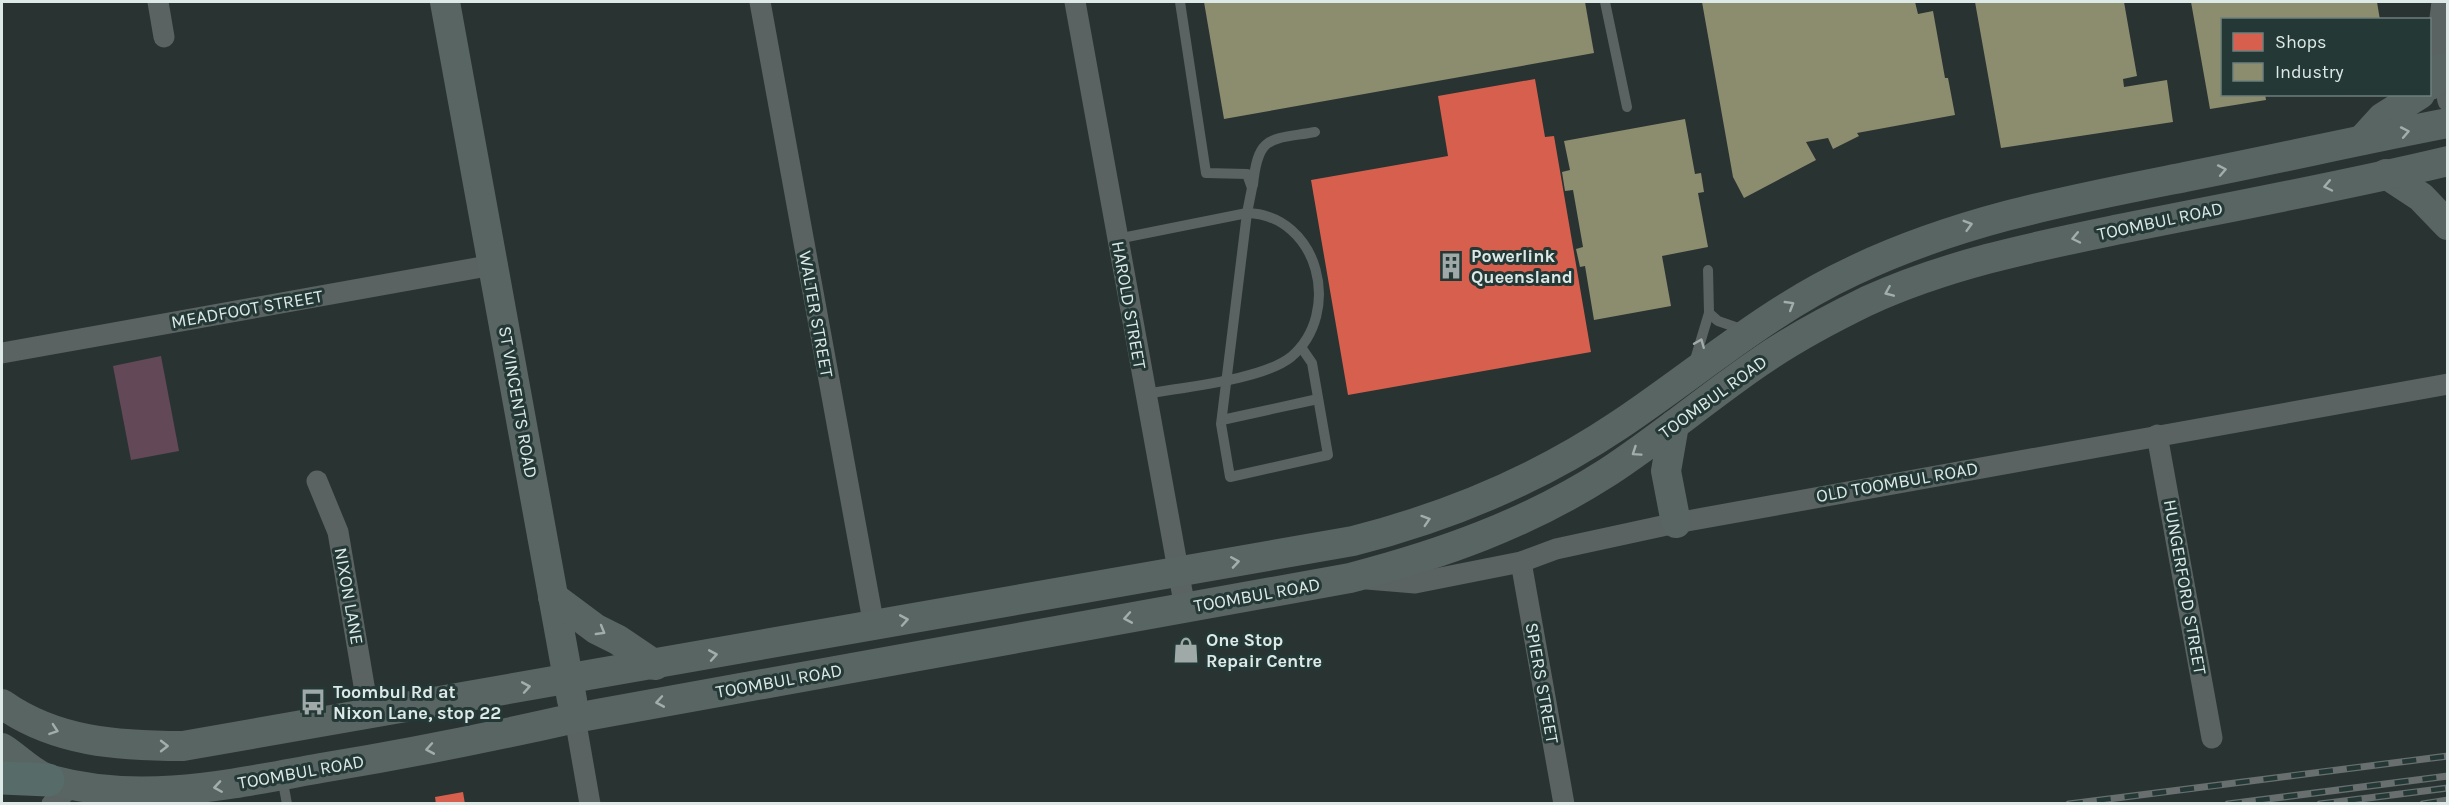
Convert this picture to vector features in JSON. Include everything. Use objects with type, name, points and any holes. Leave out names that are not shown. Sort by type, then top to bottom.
[{"type":"highway","points":[[2,778],[69,789]]},
{"type":"main road","name":"ST VINCENTS ROAD","points":[[446,2],[575,718]]},
{"type":"main road","points":[[2362,140],[2382,117],[2417,96]]},
{"type":"main road","name":"TOOMBUL ROAD","points":[[2,704],[39,725],[105,744],[183,746],[1353,541],[1469,505],[1548,469],[1654,402],[1748,331],[1816,289],[1853,271],[1964,226],[2014,213],[2448,123]]},
{"type":"main road","name":"TOOMBUL ROAD","points":[[69,789],[167,793],[217,787],[284,789],[575,718],[1350,578],[1393,567],[1494,533],[1533,516],[1608,471],[1761,361],[1796,339],[1868,301],[1950,268],[2093,234],[2448,161]]},
{"type":"main road","points":[[2386,174],[2421,198],[2448,225]]},
{"type":"main road","points":[[1674,425],[1666,471],[1676,523]]},
{"type":"main road","points":[[553,597],[596,629],[618,640],[655,665]]},
{"type":"main road","points":[[2,748],[69,789],[105,744]]},
{"type":"street","points":[[158,2],[164,37]]},
{"type":"street","name":"WALTER STREET","points":[[760,2],[874,626]]},
{"type":"street","name":"HAROLD STREET","points":[[1075,2],[1185,608]]},
{"type":"street","points":[[2444,10],[2437,42],[2436,77],[2448,101]]},
{"type":"street","name":"MEADFOOT STREET","points":[[2,353],[493,265]]},
{"type":"street","name":"OLD TOOMBUL ROAD","points":[[1350,578],[1415,583],[1521,562],[1556,549],[1676,523],[2448,384]]},
{"type":"street","name":"HUNGERFORD STREET","points":[[2157,435],[2212,738]]},
{"type":"street","name":"NIXON LANE","points":[[317,481],[338,532],[369,715]]},
{"type":"street","name":"SPIERS STREET","points":[[1521,562],[1564,804]]},
{"type":"street","name":"ST VINCENTS ROAD","points":[[575,718],[590,804]]},
{"type":"lane","points":[[1180,2],[1206,173],[1247,174],[1252,188]]},
{"type":"lane","points":[[1605,2],[1627,107]]},
{"type":"lane","points":[[1301,347],[1312,363],[1328,455],[1230,477],[1222,420],[1254,167],[1263,145],[1272,140],[1315,132]]},
{"type":"lane","points":[[1117,239],[1247,213],[1261,214],[1288,226],[1301,238],[1313,259],[1320,303],[1311,333],[1290,358],[1272,368],[1227,380],[1145,394]]},
{"type":"lane","points":[[1693,372],[1697,349],[1709,313],[1708,270]]},
{"type":"lane","points":[[1709,313],[1718,321],[1748,331]]},
{"type":"lane","points":[[1222,420],[1318,399]]},
{"type":"shaded area","points":[[161,356],[179,451],[131,460],[113,366]]},
{"type":"building: Shops","name":"Powerlink Queensland","points":[[1535,79],[1545,137],[1554,136],[1591,352],[1348,395],[1311,180],[1448,156],[1438,96]]},
{"type":"building: Shops","points":[[463,792],[465,804],[436,804],[435,797]]},
{"type":"building: Industry","points":[[1204,2],[1585,2],[1594,53],[1224,119]]},
{"type":"building: Industry","points":[[1702,2],[1915,2],[1918,14],[1933,11],[1945,78],[1948,78],[1955,115],[1857,133],[1859,136],[1833,149],[1828,138],[1806,142],[1816,160],[1744,198],[1733,177]]},
{"type":"building: Industry","points":[[1975,2],[2124,2],[2137,76],[2123,79],[2124,87],[2167,80],[2173,122],[2001,148]]},
{"type":"building: Industry","points":[[2191,2],[2377,2],[2380,18],[2221,18],[2221,96],[2265,96],[2266,100],[2210,109]]},
{"type":"building: Industry","points":[[1685,119],[1695,174],[1701,173],[1704,192],[1698,193],[1708,247],[1662,256],[1671,306],[1594,320],[1585,266],[1580,267],[1576,249],[1583,247],[1573,190],[1565,191],[1562,172],[1570,170],[1564,141]]},
{"type":"railway","points":[[2069,804],[2448,756]]},
{"type":"railway","points":[[2228,804],[2448,776]]},
{"type":"railway","points":[[2320,804],[2448,788]]},
{"type":"railway","points":[[2423,804],[2448,800]]},
{"type":"place","name":"Powerlink Queensland","points":[[1451,266]]},
{"type":"place","name":"One Stop Repair Centre","points":[[1186,650]]},
{"type":"place","name":"Toombul Rd at Nixon Lane, stop 22","points":[[313,702]]}]
